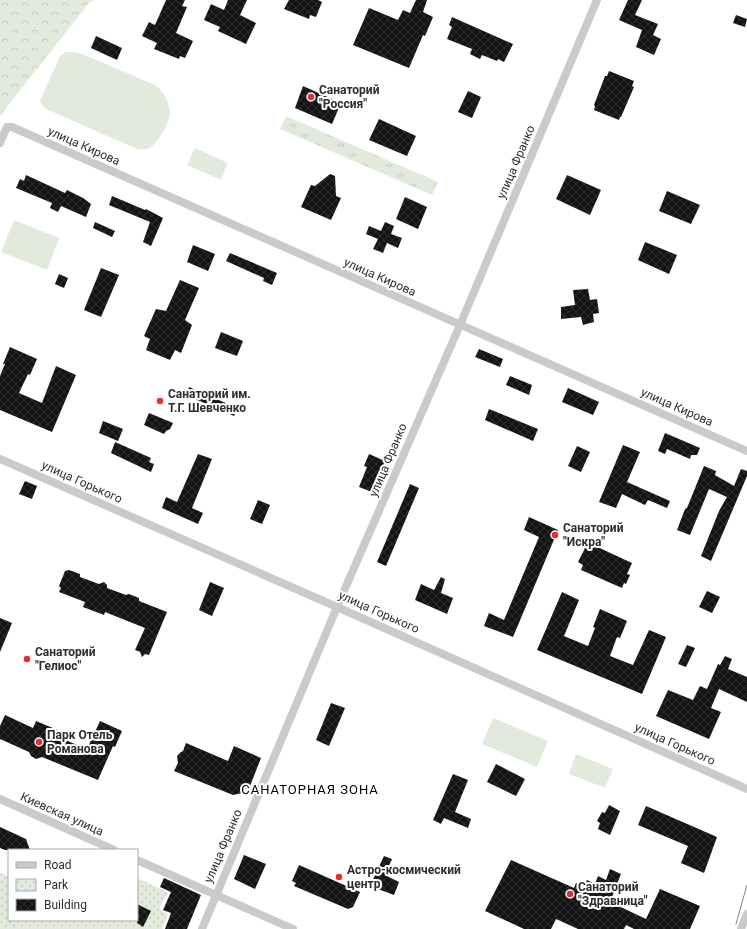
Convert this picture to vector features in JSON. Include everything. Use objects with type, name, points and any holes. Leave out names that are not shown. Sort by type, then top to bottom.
[{"type":"street","name":"улица Франко","points":[[202,929],[597,0]]},
{"type":"street","name":"улица Кирова","points":[[0,143],[7,127],[12,127],[747,451]]},
{"type":"street","name":"улица Горького","points":[[0,459],[338,607],[747,789]]},
{"type":"street","name":"Киевская улица","points":[[0,799],[112,849]]},
{"type":"street","points":[[138,860],[293,929]]},
{"type":"street","points":[[741,929],[747,914]]},
{"type":"green space","points":[[0,0],[94,0],[88,4],[0,116]]},
{"type":"green space","points":[[66,52],[76,52],[87,56],[158,87],[168,103],[170,115],[163,133],[151,147],[147,149],[137,149],[46,109],[42,105],[40,101],[60,56]]},
{"type":"green space","points":[[286,116],[438,182],[432,195],[280,129]]},
{"type":"green space","points":[[195,148],[228,163],[221,180],[187,165]]},
{"type":"green space","points":[[14,220],[59,238],[47,270],[1,252]]},
{"type":"green space","points":[[493,718],[548,741],[537,767],[482,744]]},
{"type":"green space","points":[[576,754],[613,769],[605,788],[569,774]]},
{"type":"green space","points":[[0,873],[8,876],[8,921],[138,921],[138,878],[168,892],[159,909],[168,914],[162,929],[0,929]]},
{"type":"building","points":[[166,0],[185,0],[182,6],[187,7],[176,33],[193,41],[185,58],[180,56],[179,59],[154,49],[157,43],[142,36],[149,22],[155,25]]},
{"type":"building","points":[[228,0],[247,0],[240,15],[256,23],[246,44],[218,31],[220,27],[204,20],[211,4],[224,10]]},
{"type":"building","points":[[289,0],[318,0],[322,2],[316,17],[310,15],[309,19],[284,9]]},
{"type":"building","points":[[416,0],[427,0],[423,12],[433,17],[425,36],[423,35],[409,68],[353,45],[369,8],[398,20],[403,10],[410,13]]},
{"type":"building","points":[[628,0],[642,0],[635,15],[658,24],[653,35],[661,39],[654,55],[636,47],[642,30],[619,20]]},
{"type":"building","points":[[736,15],[747,19],[745,27],[733,23]]},
{"type":"building","points":[[452,17],[513,44],[504,62],[482,55],[480,59],[470,54],[472,49],[447,39],[452,27],[449,25]]},
{"type":"building","points":[[96,36],[122,48],[117,60],[91,48]]},
{"type":"building","points":[[609,71],[634,81],[632,86],[634,87],[619,120],[594,110],[594,105],[605,76],[607,76]]},
{"type":"building","points":[[303,86],[341,103],[332,124],[295,108]]},
{"type":"building","points":[[468,91],[481,97],[472,118],[458,112]]},
{"type":"building","points":[[379,119],[416,136],[407,156],[369,140]]},
{"type":"building","points":[[330,174],[335,176],[336,196],[341,198],[331,220],[301,207],[311,185],[315,186]]},
{"type":"building","points":[[26,175],[65,193],[67,190],[83,198],[91,204],[86,217],[61,206],[58,212],[50,208],[52,203],[16,188],[20,179],[24,181]]},
{"type":"building","points":[[567,175],[601,190],[590,215],[556,199]]},
{"type":"building","points":[[667,191],[700,205],[691,224],[659,211]]},
{"type":"building","points":[[112,196],[145,210],[146,209],[163,218],[151,246],[143,242],[150,222],[109,205]]},
{"type":"building","points":[[405,197],[427,207],[418,229],[396,219]]},
{"type":"building","points":[[95,222],[115,231],[112,237],[93,228]]},
{"type":"building","points":[[385,222],[394,226],[391,234],[402,238],[398,248],[387,243],[383,253],[373,249],[378,239],[366,234],[369,226],[381,231]]},
{"type":"building","points":[[645,242],[677,255],[669,274],[638,260]]},
{"type":"building","points":[[193,245],[215,254],[208,271],[187,262]]},
{"type":"building","points":[[230,253],[277,273],[272,285],[263,281],[264,278],[226,261]]},
{"type":"building","points":[[101,268],[119,275],[101,317],[84,310]]},
{"type":"building","points":[[59,274],[68,278],[64,288],[55,284]]},
{"type":"building","points":[[180,280],[199,288],[185,320],[192,325],[181,353],[175,350],[170,360],[146,350],[150,339],[144,336],[156,309],[166,311]]},
{"type":"building","points":[[588,289],[590,300],[597,299],[599,313],[593,314],[594,322],[583,325],[581,317],[561,319],[561,307],[575,305],[573,290]]},
{"type":"building","points":[[221,332],[243,341],[237,356],[215,348]]},
{"type":"building","points":[[10,347],[37,359],[30,375],[28,374],[19,393],[42,403],[56,366],[76,375],[52,432],[0,410],[0,376]]},
{"type":"building","points":[[479,349],[503,359],[500,367],[475,357]]},
{"type":"building","points":[[510,376],[532,385],[529,395],[506,385]]},
{"type":"building","points":[[189,387],[237,408],[234,416],[186,395]]},
{"type":"building","points":[[568,388],[599,402],[593,415],[562,402]]},
{"type":"building","points":[[489,409],[538,429],[533,441],[485,420]]},
{"type":"building","points":[[149,413],[173,423],[170,429],[164,434],[144,425]]},
{"type":"building","points":[[103,421],[123,429],[118,441],[99,433]]},
{"type":"building","points":[[665,433],[700,448],[697,455],[691,455],[690,459],[667,449],[665,454],[658,451]]},
{"type":"building","points":[[115,442],[151,458],[149,462],[154,464],[151,472],[111,453]]},
{"type":"building","points":[[623,445],[640,452],[627,482],[670,501],[667,508],[648,500],[645,505],[622,494],[616,508],[599,502]]},
{"type":"building","points":[[577,446],[590,452],[581,472],[568,466]]},
{"type":"building","points":[[198,454],[212,459],[192,508],[203,513],[198,524],[162,508],[166,497],[177,502]]},
{"type":"building","points":[[369,454],[385,461],[372,492],[359,487],[367,467],[364,466]]},
{"type":"building","points":[[704,466],[716,471],[715,475],[734,486],[741,469],[747,471],[747,476],[711,561],[701,556],[719,511],[727,497],[709,489],[690,535],[677,530]]},
{"type":"building","points":[[25,481],[37,486],[32,499],[19,494]]},
{"type":"building","points":[[410,484],[419,488],[386,566],[377,562]]},
{"type":"building","points":[[258,500],[270,505],[262,524],[250,519]]},
{"type":"building","points":[[529,517],[558,530],[513,637],[484,626],[489,613],[504,620],[539,537],[524,530]]},
{"type":"building","points":[[591,544],[632,563],[627,574],[630,575],[626,584],[624,583],[622,588],[581,570],[583,565],[578,562],[585,548],[589,550]]},
{"type":"building","points":[[69,570],[80,574],[80,577],[99,584],[104,582],[107,585],[107,588],[139,598],[139,601],[167,612],[149,655],[145,654],[142,657],[140,652],[135,650],[145,628],[105,612],[104,615],[83,607],[85,602],[59,592],[61,588],[59,586],[65,571]]},
{"type":"building","points":[[441,577],[445,579],[441,593],[453,598],[447,614],[415,600],[421,584],[434,590]]},
{"type":"building","points":[[210,582],[224,588],[212,616],[199,610]]},
{"type":"building","points":[[707,591],[720,597],[712,613],[699,607]]},
{"type":"building","points":[[562,592],[579,600],[564,636],[588,646],[600,609],[627,621],[620,638],[617,637],[610,656],[633,665],[649,630],[666,637],[642,694],[537,650]]},
{"type":"building","points":[[0,618],[12,623],[0,652]]},
{"type":"building","points":[[687,645],[695,648],[686,667],[678,664]]},
{"type":"building","points":[[725,656],[732,659],[728,669],[747,677],[747,702],[719,689],[711,708],[721,712],[709,739],[656,716],[668,690],[693,700],[700,686],[707,689],[718,664],[720,665]]},
{"type":"building","points":[[331,703],[345,708],[329,746],[316,740]]},
{"type":"building","points":[[5,715],[33,728],[36,721],[60,731],[58,737],[87,749],[100,721],[122,731],[115,747],[113,746],[98,780],[42,757],[36,759],[31,756],[29,752],[0,739],[0,726]]},
{"type":"building","points":[[186,743],[228,761],[234,746],[261,758],[250,786],[248,785],[242,793],[233,795],[174,771],[178,763],[177,756],[183,751]]},
{"type":"building","points":[[496,764],[525,779],[516,796],[487,782]]},
{"type":"building","points":[[453,774],[468,780],[455,812],[471,819],[468,828],[444,818],[441,824],[433,820]]},
{"type":"building","points":[[609,805],[620,811],[610,835],[598,829],[600,823],[597,821],[602,812],[605,813]]},
{"type":"building","points":[[646,806],[717,837],[704,873],[681,863],[688,846],[638,825]]},
{"type":"building","points":[[0,827],[26,839],[30,849],[5,850],[0,848]]},
{"type":"building","points":[[244,855],[266,864],[255,889],[234,879]]},
{"type":"building","points":[[384,856],[392,859],[385,875],[399,882],[394,895],[370,886]]},
{"type":"building","points":[[511,860],[574,888],[576,883],[584,887],[587,880],[595,884],[598,876],[606,880],[610,869],[621,874],[610,902],[646,919],[660,889],[700,906],[690,929],[634,929],[626,925],[624,929],[578,929],[556,919],[551,929],[524,929],[485,911]]},
{"type":"building","points":[[299,865],[360,892],[353,907],[348,909],[294,886],[296,883],[292,881]]},
{"type":"building","points":[[164,878],[201,895],[187,929],[165,929],[171,913],[163,910],[171,892],[160,887]]},
{"type":"building","points":[[138,904],[151,911],[143,927],[137,923]]},
{"type":"tram line","points":[[736,924],[747,885]]},
{"type":"place","name":"Санаторий \"Россия\"","points":[[311,97]]},
{"type":"place","name":"Санаторий им. Т.Г. Шевченко","points":[[160,401]]},
{"type":"place","name":"Санаторий \"Искра\"","points":[[555,535]]},
{"type":"place","name":"Санаторий \"Гелиос\"","points":[[27,659]]},
{"type":"place","name":"Парк Отель Романова","points":[[39,742]]},
{"type":"place","name":"Астро-космический центр","points":[[339,877]]},
{"type":"place","name":"Санаторий \"Здравница\"","points":[[570,894]]},
{"type":"district","name":"САНАТОРНАЯ ЗОНА","points":[[310,789]]}]
